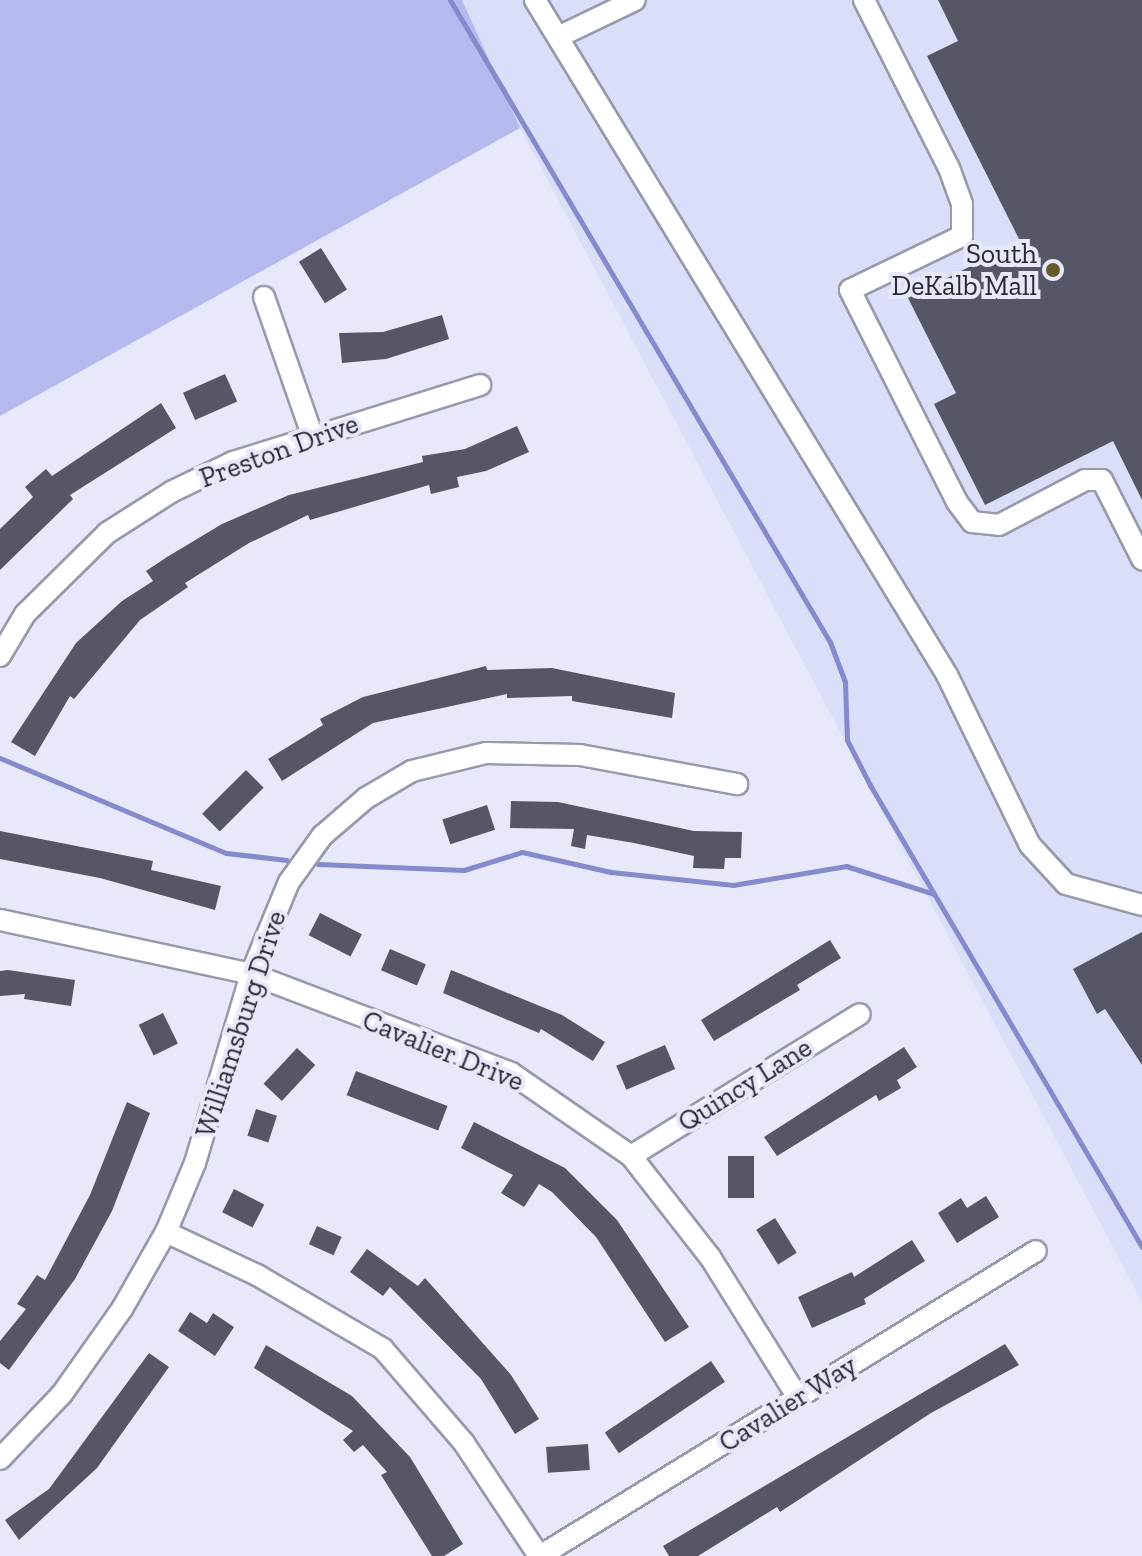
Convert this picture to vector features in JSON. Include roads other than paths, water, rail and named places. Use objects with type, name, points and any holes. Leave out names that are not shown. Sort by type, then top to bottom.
[{"type":"street","points":[[535,0],[947,675],[1030,845],[1066,884],[1142,905]]},
{"type":"street","points":[[558,37],[635,0]]},
{"type":"street","points":[[864,0],[949,168],[962,204],[962,236],[850,290],[957,502],[972,522],[999,525],[1085,480],[1102,480],[1142,559]]},
{"type":"street","points":[[264,297],[312,435]]},
{"type":"street","name":"Preston Drive","points":[[0,656],[25,614],[107,533],[233,462],[480,385]]},
{"type":"street","name":"Williamsburg Drive","points":[[0,1459],[62,1394],[122,1309],[166,1232],[195,1163],[251,974],[289,882],[317,841],[366,798],[412,771],[486,753],[527,750],[580,755],[737,784]]},
{"type":"street","name":"Cavalier Drive","points":[[0,920],[251,974],[511,1073],[631,1156],[710,1257],[798,1398]]},
{"type":"street","name":"Quincy Lane","points":[[631,1156],[860,1014]]},
{"type":"street","points":[[166,1232],[297,1296],[383,1349],[464,1443],[540,1556]]},
{"type":"street","name":"Cavalier Way","points":[[540,1556],[1036,1251]]},
{"type":"waterway","points":[[450,0],[830,642],[845,682],[847,740],[870,785],[1142,1247]]},
{"type":"waterway","points":[[0,758],[226,853],[287,860]]},
{"type":"waterway","points":[[318,864],[464,870],[522,852],[611,872],[733,885],[846,866],[934,894]]},
{"type":"place","name":"South DeKalb Mall","points":[[1053,270]]}]
